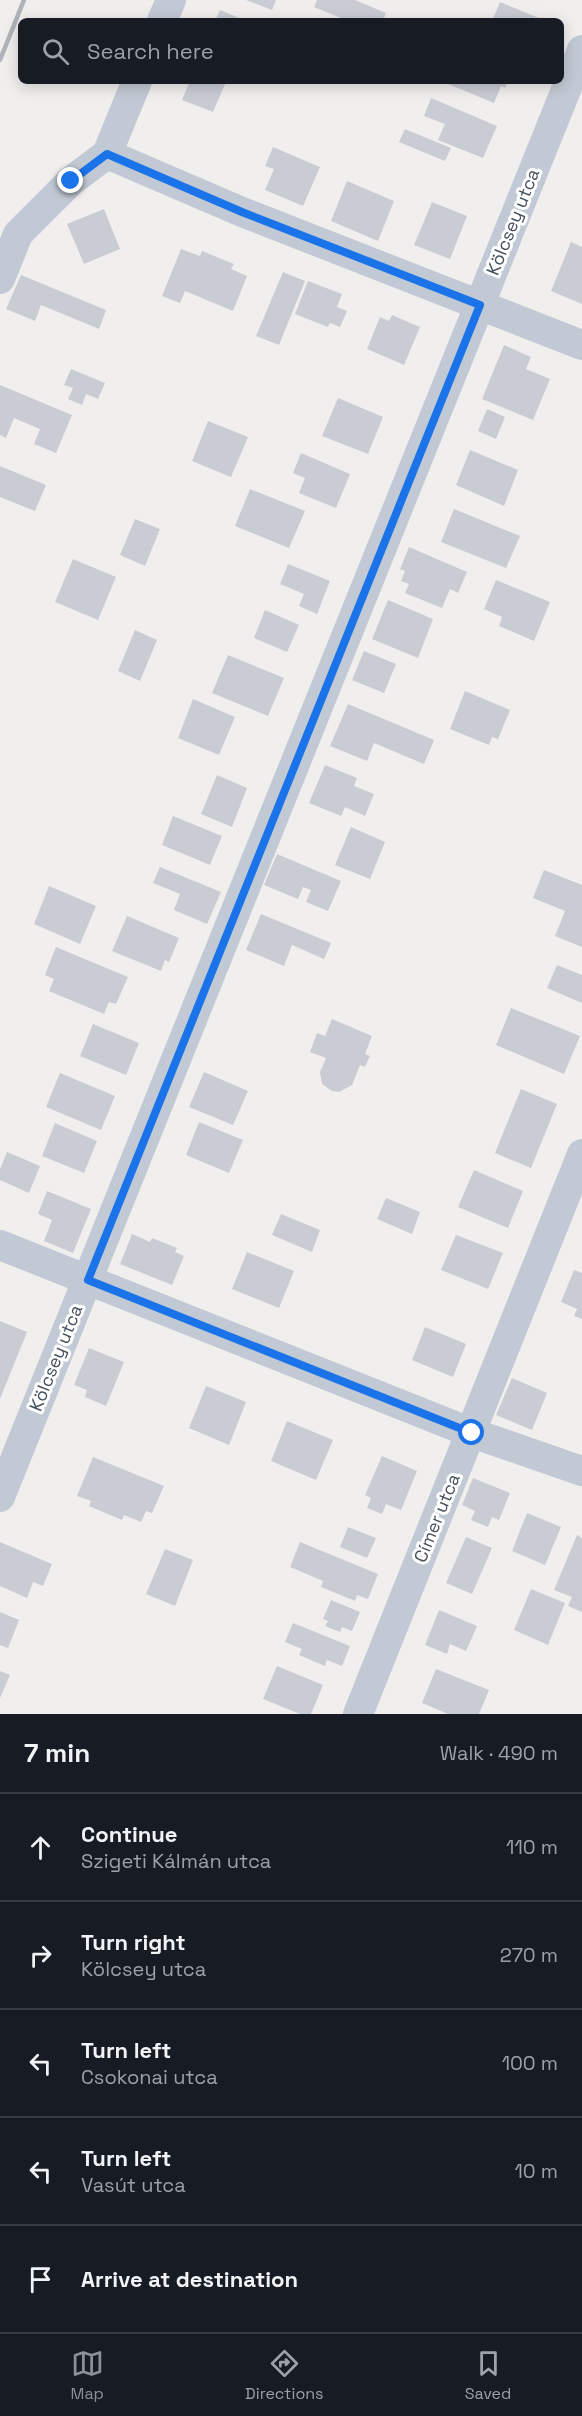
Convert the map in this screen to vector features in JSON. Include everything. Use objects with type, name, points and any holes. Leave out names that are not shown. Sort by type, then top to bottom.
[{"type":"street","points":[[163,18],[171,0]]},
{"type":"street","name":"Kölcsey utca","points":[[0,1497],[582,50]]},
{"type":"street","points":[[0,279],[18,234],[71,181],[107,154],[136,84]]},
{"type":"street","points":[[107,154],[242,212],[582,345]]},
{"type":"street","name":"Címer utca","points":[[358,1714],[582,1154]]},
{"type":"street","points":[[0,1245],[472,1433],[582,1471]]},
{"type":"building","points":[[246,0],[276,0],[272,10]]},
{"type":"building","points":[[317,0],[355,0],[386,13],[384,18],[341,18],[314,7]]},
{"type":"building","points":[[500,2],[539,18],[493,18]]},
{"type":"building","points":[[220,10],[239,18],[216,18]]},
{"type":"building","points":[[189,84],[225,84],[213,112],[182,100]]},
{"type":"building","points":[[448,84],[507,84],[505,88],[501,86],[494,103]]},
{"type":"building","points":[[431,98],[497,126],[483,158],[438,140],[445,124],[424,116]]},
{"type":"building","points":[[405,129],[451,148],[445,161],[399,142]]},
{"type":"building","points":[[273,147],[320,167],[303,206],[265,190],[274,169],[265,166]]},
{"type":"building","points":[[347,181],[394,201],[378,241],[331,221]]},
{"type":"building","points":[[432,202],[467,216],[450,259],[414,245]]},
{"type":"building","points":[[104,209],[120,249],[84,264],[67,224]]},
{"type":"building","points":[[571,242],[582,247],[582,304],[551,291]]},
{"type":"building","points":[[181,249],[200,256],[202,251],[234,264],[231,269],[247,276],[233,311],[185,291],[180,303],[162,296]]},
{"type":"building","points":[[283,272],[305,281],[279,345],[256,336]]},
{"type":"building","points":[[21,275],[106,310],[99,329],[41,305],[35,321],[6,309]]},
{"type":"building","points":[[308,281],[342,294],[337,307],[347,311],[340,327],[330,323],[328,327],[295,314]]},
{"type":"building","points":[[392,315],[420,327],[404,365],[367,349],[380,317],[389,321]]},
{"type":"building","points":[[504,345],[531,357],[526,369],[550,379],[533,420],[482,399]]},
{"type":"building","points":[[71,369],[105,383],[98,399],[86,394],[82,405],[68,399],[73,388],[64,385]]},
{"type":"building","points":[[0,385],[72,415],[56,453],[34,444],[40,429],[14,418],[6,438],[0,435]]},
{"type":"building","points":[[338,398],[383,417],[368,454],[322,436]]},
{"type":"building","points":[[487,409],[505,417],[496,439],[478,431]]},
{"type":"building","points":[[208,421],[248,437],[231,477],[192,461]]},
{"type":"building","points":[[470,450],[518,470],[504,506],[456,485]]},
{"type":"building","points":[[301,453],[350,474],[336,508],[299,493],[305,478],[293,473]]},
{"type":"building","points":[[0,466],[46,485],[35,511],[0,497]]},
{"type":"building","points":[[250,489],[305,511],[289,548],[235,526]]},
{"type":"building","points":[[454,509],[520,536],[506,568],[441,542]]},
{"type":"building","points":[[135,519],[160,529],[145,566],[120,555]]},
{"type":"building","points":[[409,547],[467,572],[458,593],[450,589],[442,608],[405,593],[409,584],[401,581],[405,571],[400,569]]},
{"type":"building","points":[[73,559],[116,577],[98,620],[55,602]]},
{"type":"building","points":[[288,564],[330,581],[317,614],[299,606],[304,594],[280,584]]},
{"type":"building","points":[[496,580],[550,602],[534,641],[499,626],[502,617],[484,609]]},
{"type":"building","points":[[388,600],[433,619],[418,658],[372,639]]},
{"type":"building","points":[[265,610],[299,625],[287,652],[254,638]]},
{"type":"building","points":[[135,630],[157,640],[140,681],[118,671]]},
{"type":"building","points":[[364,651],[396,664],[384,693],[352,680]]},
{"type":"building","points":[[228,655],[284,678],[268,716],[212,693]]},
{"type":"building","points":[[465,691],[510,710],[498,739],[492,737],[489,745],[450,729]]},
{"type":"building","points":[[193,699],[235,717],[219,755],[178,738]]},
{"type":"building","points":[[348,704],[434,740],[424,764],[374,743],[367,761],[330,746]]},
{"type":"building","points":[[325,765],[357,778],[354,786],[374,794],[365,816],[345,807],[341,816],[309,803]]},
{"type":"building","points":[[217,775],[247,788],[232,827],[201,814]]},
{"type":"building","points":[[173,816],[222,836],[210,865],[162,845]]},
{"type":"building","points":[[351,827],[385,842],[370,879],[335,865]]},
{"type":"building","points":[[277,854],[341,881],[328,911],[306,902],[311,890],[303,887],[298,899],[264,885]]},
{"type":"building","points":[[160,867],[221,892],[207,924],[174,910],[180,894],[153,883]]},
{"type":"building","points":[[544,870],[582,885],[582,947],[555,936],[565,911],[533,898]]},
{"type":"building","points":[[49,886],[96,906],[80,944],[34,924]]},
{"type":"building","points":[[261,914],[331,943],[324,959],[292,945],[284,966],[246,950]]},
{"type":"building","points":[[127,916],[179,938],[169,962],[165,960],[161,971],[112,951]]},
{"type":"building","points":[[56,947],[128,977],[116,1004],[109,1002],[104,1014],[49,991],[54,979],[45,975]]},
{"type":"building","points":[[557,965],[582,975],[582,1003],[547,988]]},
{"type":"building","points":[[511,1008],[580,1036],[564,1074],[496,1045]]},
{"type":"building","points":[[332,1019],[372,1036],[365,1054],[370,1056],[365,1067],[360,1065],[352,1085],[339,1092],[332,1091],[322,1084],[320,1072],[326,1058],[310,1052],[317,1033],[325,1036]]},
{"type":"building","points":[[93,1024],[139,1043],[126,1075],[80,1056]]},
{"type":"building","points":[[204,1072],[248,1091],[233,1125],[189,1107]]},
{"type":"building","points":[[60,1073],[115,1096],[101,1130],[46,1107]]},
{"type":"building","points":[[521,1089],[557,1104],[531,1168],[495,1153]]},
{"type":"building","points":[[199,1122],[243,1140],[229,1173],[186,1155]]},
{"type":"building","points":[[55,1123],[97,1141],[84,1173],[42,1156]]},
{"type":"building","points":[[7,1152],[40,1166],[29,1193],[0,1180],[0,1169]]},
{"type":"building","points":[[474,1170],[523,1191],[508,1228],[458,1207]]},
{"type":"building","points":[[47,1191],[91,1209],[73,1253],[44,1241],[52,1220],[38,1214]]},
{"type":"building","points":[[386,1198],[420,1212],[412,1234],[377,1219]]},
{"type":"building","points":[[281,1214],[320,1230],[312,1252],[272,1235]]},
{"type":"building","points":[[132,1234],[150,1242],[152,1238],[177,1248],[175,1252],[184,1256],[172,1285],[120,1264]]},
{"type":"building","points":[[456,1235],[503,1253],[488,1289],[441,1270]]},
{"type":"building","points":[[247,1252],[294,1271],[279,1308],[232,1289]]},
{"type":"building","points":[[574,1270],[582,1273],[582,1319],[574,1316],[577,1309],[561,1302]]},
{"type":"building","points":[[0,1321],[27,1332],[0,1399]]},
{"type":"building","points":[[425,1327],[466,1344],[453,1377],[412,1360]]},
{"type":"building","points":[[89,1348],[124,1362],[106,1406],[85,1397],[87,1390],[74,1385]]},
{"type":"building","points":[[512,1378],[547,1393],[532,1430],[496,1415]]},
{"type":"building","points":[[206,1386],[246,1402],[229,1445],[189,1428]]},
{"type":"building","points":[[287,1421],[333,1440],[316,1480],[271,1461]]},
{"type":"building","points":[[382,1456],[417,1471],[401,1510],[386,1504],[382,1514],[367,1508],[371,1498],[365,1495]]},
{"type":"building","points":[[93,1457],[164,1486],[152,1513],[146,1511],[141,1522],[124,1515],[122,1520],[89,1506],[91,1501],[77,1496]]},
{"type":"building","points":[[473,1478],[510,1493],[499,1520],[492,1517],[488,1527],[471,1520],[475,1511],[462,1505]]},
{"type":"building","points":[[527,1513],[561,1527],[545,1565],[512,1551]]},
{"type":"building","points":[[348,1527],[376,1538],[367,1558],[340,1547]]},
{"type":"building","points":[[577,1535],[582,1538],[582,1612],[568,1606],[572,1597],[554,1590]]},
{"type":"building","points":[[466,1537],[492,1548],[472,1594],[446,1583]]},
{"type":"building","points":[[0,1542],[52,1564],[43,1586],[33,1582],[27,1598],[0,1586]]},
{"type":"building","points":[[300,1542],[378,1574],[368,1599],[357,1595],[355,1601],[321,1587],[323,1581],[290,1567]]},
{"type":"building","points":[[165,1549],[193,1560],[175,1606],[146,1594]]},
{"type":"building","points":[[531,1589],[565,1603],[548,1645],[514,1630]]},
{"type":"building","points":[[331,1600],[360,1612],[352,1631],[342,1627],[340,1632],[325,1626],[328,1621],[323,1619]]},
{"type":"building","points":[[439,1610],[477,1626],[466,1651],[450,1644],[447,1654],[425,1645]]},
{"type":"building","points":[[0,1612],[19,1620],[8,1648],[0,1645]]},
{"type":"building","points":[[293,1623],[350,1646],[342,1666],[327,1660],[325,1666],[299,1655],[302,1649],[285,1642]]},
{"type":"building","points":[[277,1666],[323,1685],[311,1714],[300,1714],[263,1699]]},
{"type":"building","points":[[436,1669],[489,1690],[479,1714],[448,1714],[422,1703]]},
{"type":"building","points":[[0,1671],[10,1675],[0,1698]]},
{"type":"railway","points":[[0,60],[24,0]]},
{"type":"route","points":[[71,181],[107,154],[242,212],[480,305],[88,1280],[472,1433]]}]
